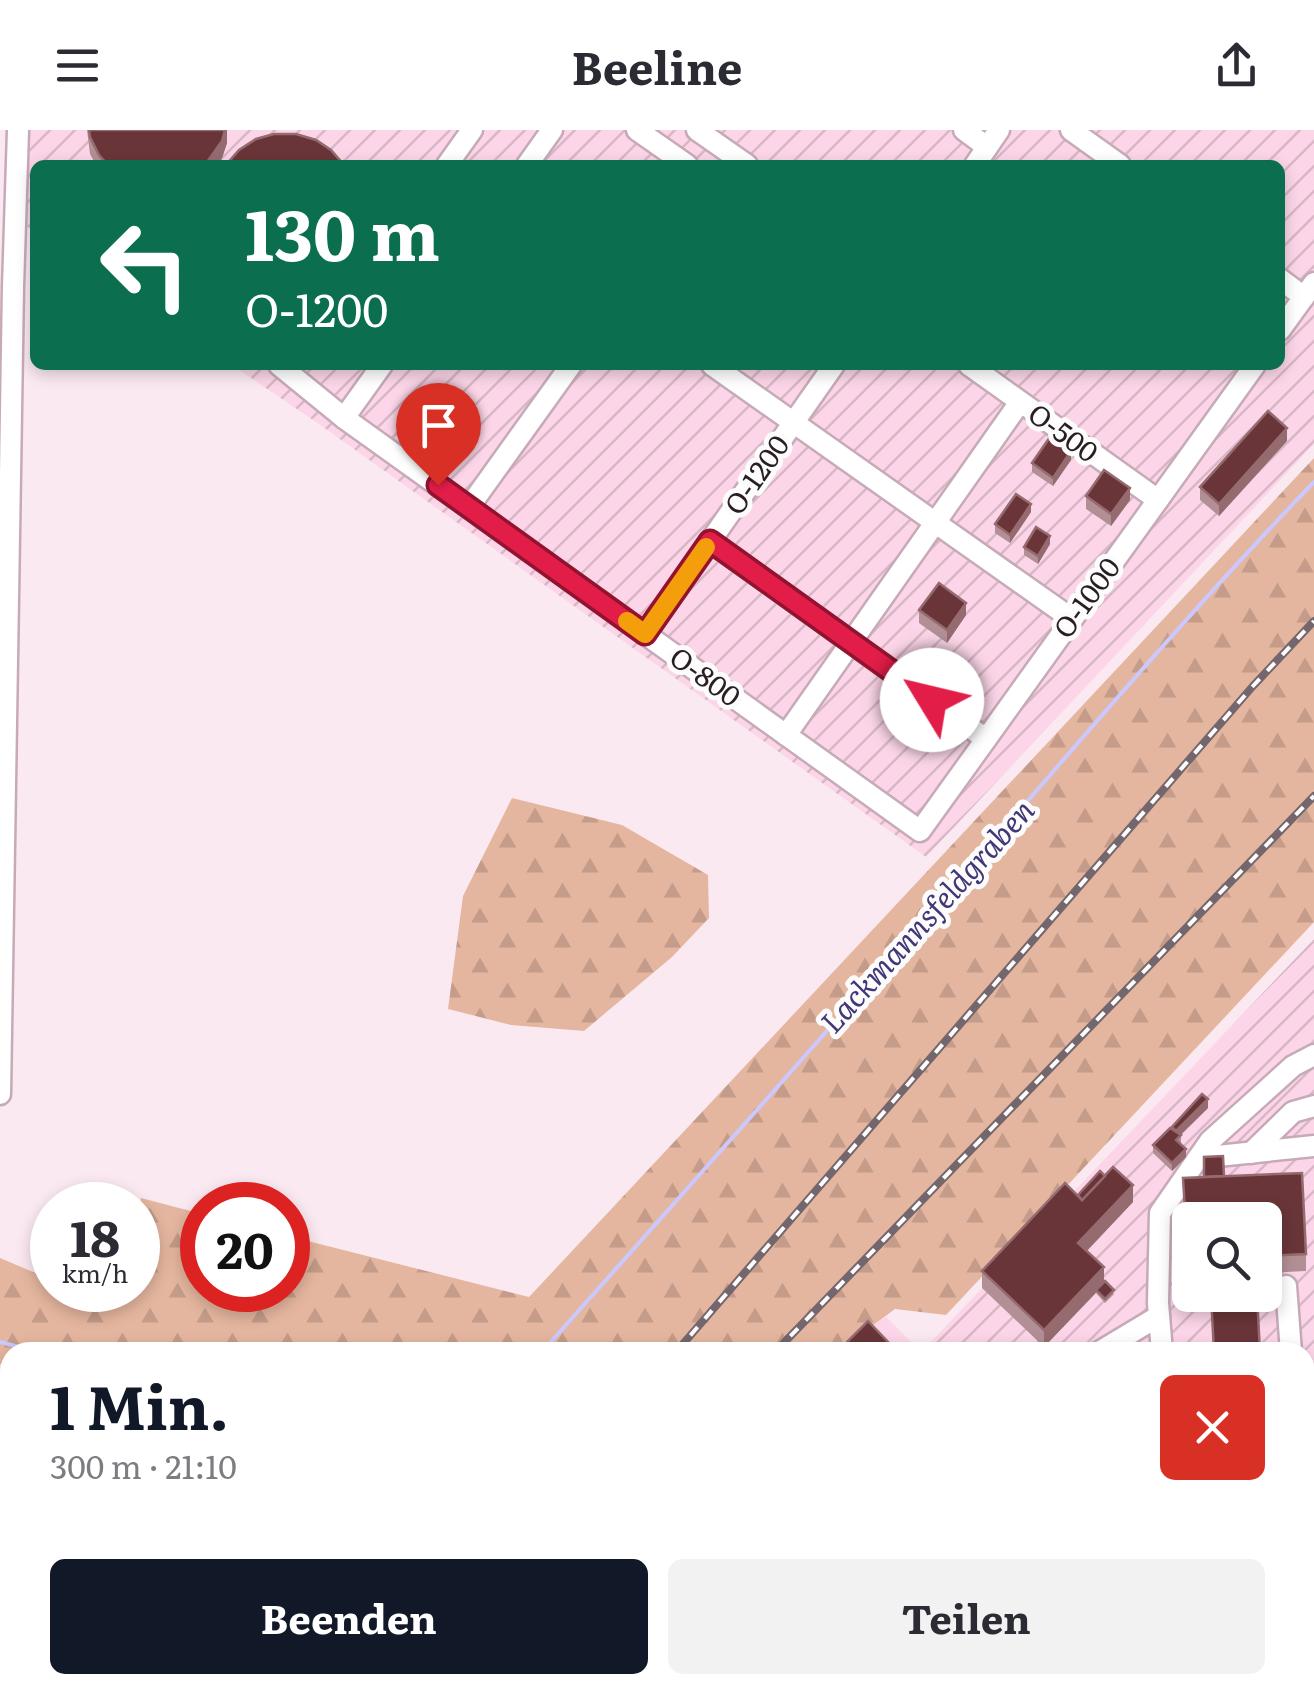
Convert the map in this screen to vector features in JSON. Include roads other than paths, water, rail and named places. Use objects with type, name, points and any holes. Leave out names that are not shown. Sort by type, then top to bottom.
[{"type":"street","points":[[0,1094],[18,130]]},
{"type":"street","points":[[451,160],[472,130]]},
{"type":"street","points":[[531,160],[552,130]]},
{"type":"street","points":[[637,130],[680,160]]},
{"type":"street","points":[[697,130],[720,157]]},
{"type":"street","points":[[964,130],[994,138],[979,160]]},
{"type":"street","points":[[1070,130],[1113,160]]},
{"type":"street","points":[[16,186],[30,195]]},
{"type":"street","points":[[1285,282],[1309,290],[1285,323]]},
{"type":"street","name":"O-800","points":[[293,370],[344,418],[920,831]]},
{"type":"street","points":[[344,418],[378,370]]},
{"type":"street","points":[[469,507],[567,370]]},
{"type":"street","points":[[719,370],[1072,619]]},
{"type":"street","name":"O-1200","points":[[645,634],[831,370]]},
{"type":"street","name":"O-500","points":[[976,370],[1158,500]]},
{"type":"street","name":"O-1000","points":[[920,831],[1251,370]]},
{"type":"street","points":[[786,734],[1020,402]]},
{"type":"street","points":[[710,541],[986,739]]},
{"type":"street","points":[[1161,1342],[1160,1213],[1210,1140],[1292,1066],[1314,1055]]},
{"type":"street","points":[[1251,1152],[1293,1112],[1314,1106]]},
{"type":"street","points":[[1198,1158],[1314,1146]]},
{"type":"street","points":[[1286,1286],[1290,1342]]},
{"type":"street","points":[[1116,1342],[1159,1316]]},
{"type":"waterway","name":"Lackmannsfeldgraben","points":[[551,1342],[1174,634],[1314,482]]},
{"type":"railway","points":[[685,1342],[1253,686],[1314,621]]},
{"type":"railway","points":[[785,1342],[1314,796]]}]
